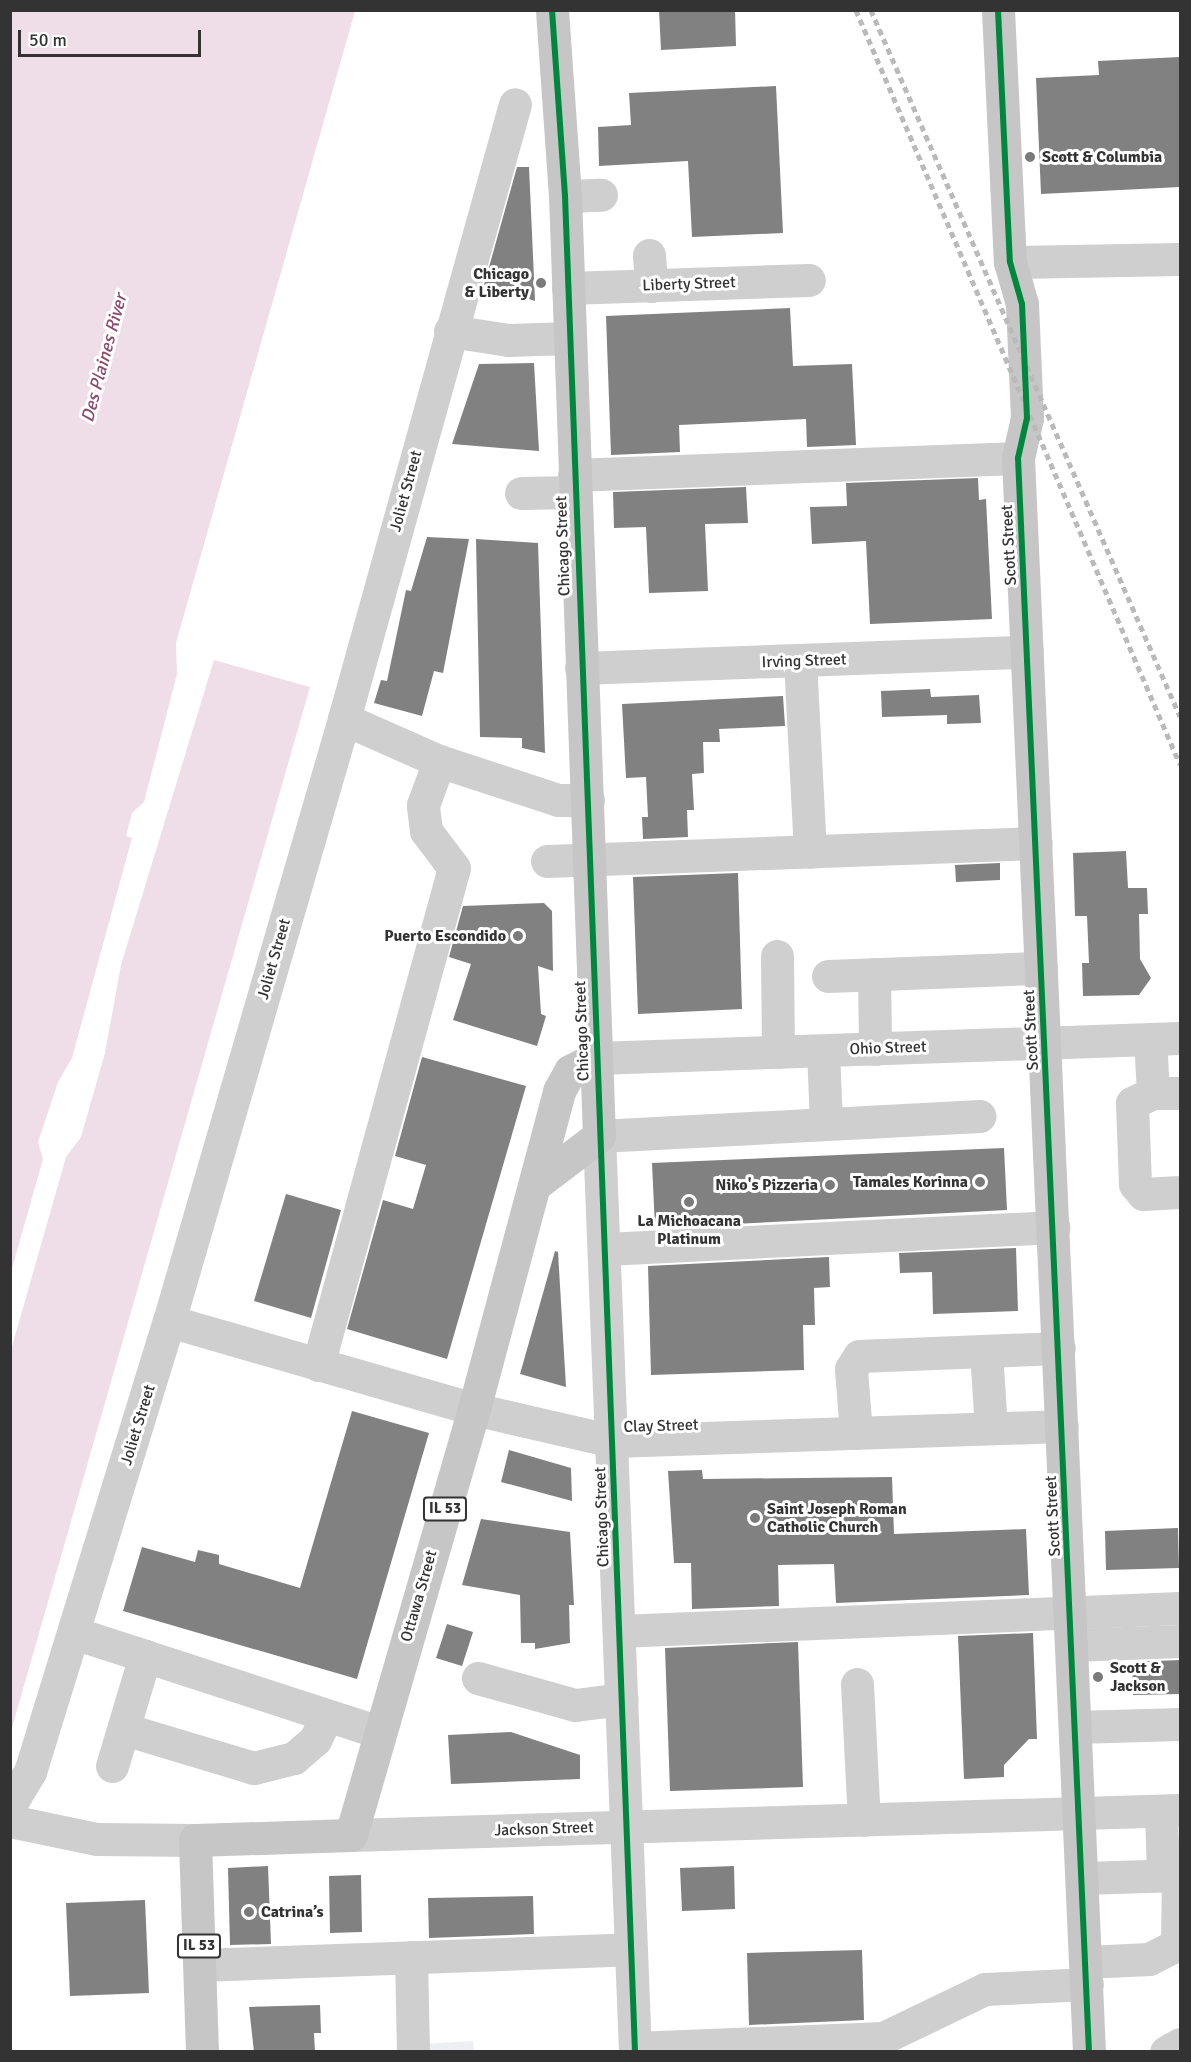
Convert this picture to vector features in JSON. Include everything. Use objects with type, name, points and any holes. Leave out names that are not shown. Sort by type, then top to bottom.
[{"type":"main road","name":"Chicago Street","points":[[552,10],[565,196],[599,1136]]},
{"type":"main road","name":"Scott Street","points":[[998,10],[1010,262],[1022,304],[1026,407],[1018,458],[1089,2052]]},
{"type":"main road","name":"Ottawa Street","points":[[351,1835],[474,1409],[537,1183],[559,1091],[570,1071],[596,1058]]},
{"type":"main road","points":[[537,1183],[599,1136]]},
{"type":"main road","name":"Jackson Street","points":[[195,1840],[351,1835]]},
{"type":"main road","name":"IL 53","points":[[195,1840],[202,2052]]},
{"type":"street","name":"Joliet Street","points":[[10,1805],[30,1772],[169,1321],[344,719],[450,331],[515,104]]},
{"type":"street","points":[[565,196],[601,195]]},
{"type":"street","points":[[1010,262],[1180,259]]},
{"type":"street","name":"Liberty Street","points":[[568,288],[650,271],[809,279]]},
{"type":"street","points":[[450,331],[508,340],[570,338]]},
{"type":"street","points":[[521,493],[574,484],[1018,458]]},
{"type":"street","name":"Irving Street","points":[[581,668],[1027,652]]},
{"type":"street","points":[[800,661],[810,852]]},
{"type":"street","points":[[344,719],[439,761],[558,800],[588,800]]},
{"type":"street","points":[[318,1365],[454,868],[426,831],[423,805],[439,761]]},
{"type":"street","points":[[547,861],[1036,843]]},
{"type":"street","points":[[777,956],[778,1052]]},
{"type":"street","points":[[828,976],[1041,968]]},
{"type":"street","points":[[874,974],[875,1049]]},
{"type":"street","points":[[1165,1039],[1167,1093],[1132,1103],[1135,1184],[1143,1194],[1180,1192]]},
{"type":"street","name":"Ohio Street","points":[[596,1058],[1165,1039]]},
{"type":"street","points":[[824,1051],[826,1124]]},
{"type":"street","points":[[599,1136],[979,1116]]},
{"type":"street","name":"Chicago Street","points":[[599,1136],[613,1441],[635,2050]]},
{"type":"street","points":[[605,1249],[1053,1227]]},
{"type":"street","name":"Clay Street","points":[[169,1321],[474,1409],[613,1441],[1062,1426]]},
{"type":"street","points":[[856,1433],[851,1369],[859,1356],[1059,1348]]},
{"type":"street","points":[[986,1351],[991,1428]]},
{"type":"street","points":[[1071,1629],[1180,1608]]},
{"type":"street","points":[[620,1631],[1071,1629],[1180,1641]]},
{"type":"street","points":[[74,1633],[326,1717],[379,1732]]},
{"type":"street","points":[[112,1766],[145,1656]]},
{"type":"street","points":[[478,1678],[575,1705],[622,1699]]},
{"type":"street","points":[[857,1684],[864,1820]]},
{"type":"street","points":[[124,1730],[254,1768],[294,1758],[315,1740],[326,1717]]},
{"type":"street","points":[[1076,1727],[1180,1724]]},
{"type":"street","points":[[635,2050],[883,2038],[985,1989],[1086,1973],[1149,1959],[1177,1945],[1171,1811]]},
{"type":"street","name":"Jackson Street","points":[[351,1835],[1171,1811]]},
{"type":"street","name":"Jackson Street","points":[[10,1821],[97,1839],[195,1840]]},
{"type":"street","points":[[1082,1878],[1174,1875]]},
{"type":"street","points":[[200,1965],[632,1949]]},
{"type":"street","points":[[411,1957],[413,2052]]},
{"type":"street","points":[[1166,2052],[1180,2044]]},
{"type":"shaded area","points":[[473,2041],[474,2051],[422,2051],[422,2044]]},
{"type":"water","name":"Des Plaines River","points":[[11,10],[355,11],[176,643],[177,674],[144,802],[132,813],[126,836],[132,838],[72,1058],[58,1082],[38,1142],[43,1159],[11,1272]]},
{"type":"water","points":[[214,660],[310,687],[11,1731],[11,1350],[66,1157],[81,1137],[105,1053],[121,965]]},
{"type":"building","points":[[659,10],[735,10],[736,46],[661,50]]},
{"type":"building","points":[[1180,57],[1180,187],[1041,194],[1036,78],[1099,75],[1098,61]]},
{"type":"building","points":[[776,86],[783,233],[692,237],[688,161],[599,166],[598,127],[631,125],[629,93]]},
{"type":"building","points":[[517,167],[529,167],[535,301],[484,285]]},
{"type":"building","points":[[790,308],[793,366],[852,364],[856,445],[807,447],[806,419],[679,425],[680,452],[611,455],[606,316]]},
{"type":"building","points":[[534,363],[539,451],[452,444],[479,364]]},
{"type":"building","points":[[978,478],[979,500],[986,499],[992,619],[870,624],[866,541],[812,544],[810,507],[847,506],[846,483]]},
{"type":"building","points":[[746,487],[748,523],[705,524],[708,591],[649,593],[646,527],[614,528],[613,492]]},
{"type":"building","points":[[427,537],[469,539],[443,673],[434,671],[422,716],[374,703],[381,680],[387,681],[406,590],[411,591]]},
{"type":"building","points":[[476,539],[538,543],[545,753],[522,748],[522,738],[480,737]]},
{"type":"building","points":[[930,689],[931,697],[979,695],[981,723],[947,724],[947,715],[882,717],[881,691]]},
{"type":"building","points":[[783,696],[785,726],[719,729],[720,742],[703,742],[704,773],[692,774],[694,810],[687,810],[688,837],[643,839],[642,817],[648,817],[646,777],[626,778],[622,704]]},
{"type":"building","points":[[1126,851],[1128,888],[1147,888],[1148,914],[1139,914],[1140,959],[1151,978],[1139,995],[1083,996],[1082,963],[1089,963],[1087,916],[1075,916],[1073,853]]},
{"type":"building","points":[[1000,863],[1000,880],[956,882],[955,865]]},
{"type":"building","points":[[738,873],[742,1009],[638,1014],[633,877]]},
{"type":"building","points":[[544,903],[552,911],[553,971],[538,966],[541,1014],[546,1016],[537,1046],[453,1020],[471,964],[449,957],[463,906]]},
{"type":"building","points":[[422,1057],[526,1086],[447,1359],[347,1329],[383,1200],[413,1209],[426,1165],[395,1156]]},
{"type":"building","points":[[1004,1148],[1007,1210],[655,1228],[652,1163]]},
{"type":"building","points":[[286,1194],[341,1210],[311,1318],[254,1301]]},
{"type":"building","points":[[1016,1248],[1018,1311],[933,1314],[932,1272],[900,1273],[899,1253]]},
{"type":"building","points":[[555,1251],[558,1252],[566,1387],[520,1374]]},
{"type":"building","points":[[829,1257],[830,1287],[814,1288],[815,1325],[803,1325],[804,1370],[651,1375],[648,1266]]},
{"type":"building","points":[[352,1411],[429,1433],[357,1679],[123,1611],[142,1547],[195,1562],[198,1550],[219,1555],[219,1564],[300,1588]]},
{"type":"building","points":[[509,1450],[571,1468],[572,1501],[501,1482]]},
{"type":"building","points":[[702,1470],[703,1479],[892,1477],[894,1534],[1026,1529],[1029,1595],[836,1603],[834,1564],[778,1565],[779,1606],[692,1609],[691,1563],[674,1563],[668,1471]]},
{"type":"building","points":[[481,1519],[570,1532],[574,1605],[569,1605],[570,1643],[535,1649],[535,1643],[521,1643],[520,1595],[462,1585]]},
{"type":"building","points":[[1178,1528],[1179,1568],[1106,1570],[1105,1531]]},
{"type":"building","points":[[447,1624],[473,1632],[462,1666],[436,1658]]},
{"type":"building","points":[[1033,1633],[1037,1739],[1029,1739],[1004,1765],[1004,1777],[964,1779],[958,1636]]},
{"type":"building","points":[[798,1642],[803,1787],[670,1791],[665,1648]]},
{"type":"building","points":[[1180,1660],[1180,1694],[1133,1695],[1132,1662]]},
{"type":"building","points":[[511,1732],[580,1755],[580,1779],[451,1784],[448,1735]]},
{"type":"building","name":"Catrina’s","points":[[268,1866],[271,1944],[230,1945],[228,1868]]},
{"type":"building","points":[[734,1866],[735,1909],[682,1911],[680,1868]]},
{"type":"building","points":[[361,1875],[362,1932],[330,1933],[329,1876]]},
{"type":"building","points":[[533,1896],[534,1934],[429,1938],[428,1898]]},
{"type":"building","points":[[145,1900],[149,1993],[70,1996],[66,1903]]},
{"type":"building","points":[[862,1950],[864,2020],[749,2025],[747,1953]]},
{"type":"building","points":[[320,2005],[321,2033],[314,2033],[315,2052],[254,2052],[249,2007]]},
{"type":"railway","points":[[856,10],[1180,764]]},
{"type":"railway","points":[[871,10],[1180,716]]},
{"type":"cycle path","points":[[552,10],[565,196],[635,2052]]},
{"type":"cycle path","points":[[998,10],[1010,262],[1022,304],[1027,418],[1018,458],[1089,2052]]},
{"type":"place","name":"Scott & Columbia","points":[[1030,157]]},
{"type":"place","name":"Chicago & Liberty","points":[[541,283]]},
{"type":"place","name":"Puerto Escondido","points":[[518,936]]},
{"type":"place","name":"Tamales Korinna","points":[[980,1182]]},
{"type":"place","name":"Niko's Pizzeria","points":[[830,1185]]},
{"type":"place","name":"La Michoacana Platinum","points":[[689,1202]]},
{"type":"place","name":"Saint Joseph Roman Catholic Church","points":[[755,1518]]},
{"type":"place","name":"Scott & Jackson","points":[[1098,1677]]},
{"type":"place","name":"Catrina’s","points":[[249,1912]]}]
